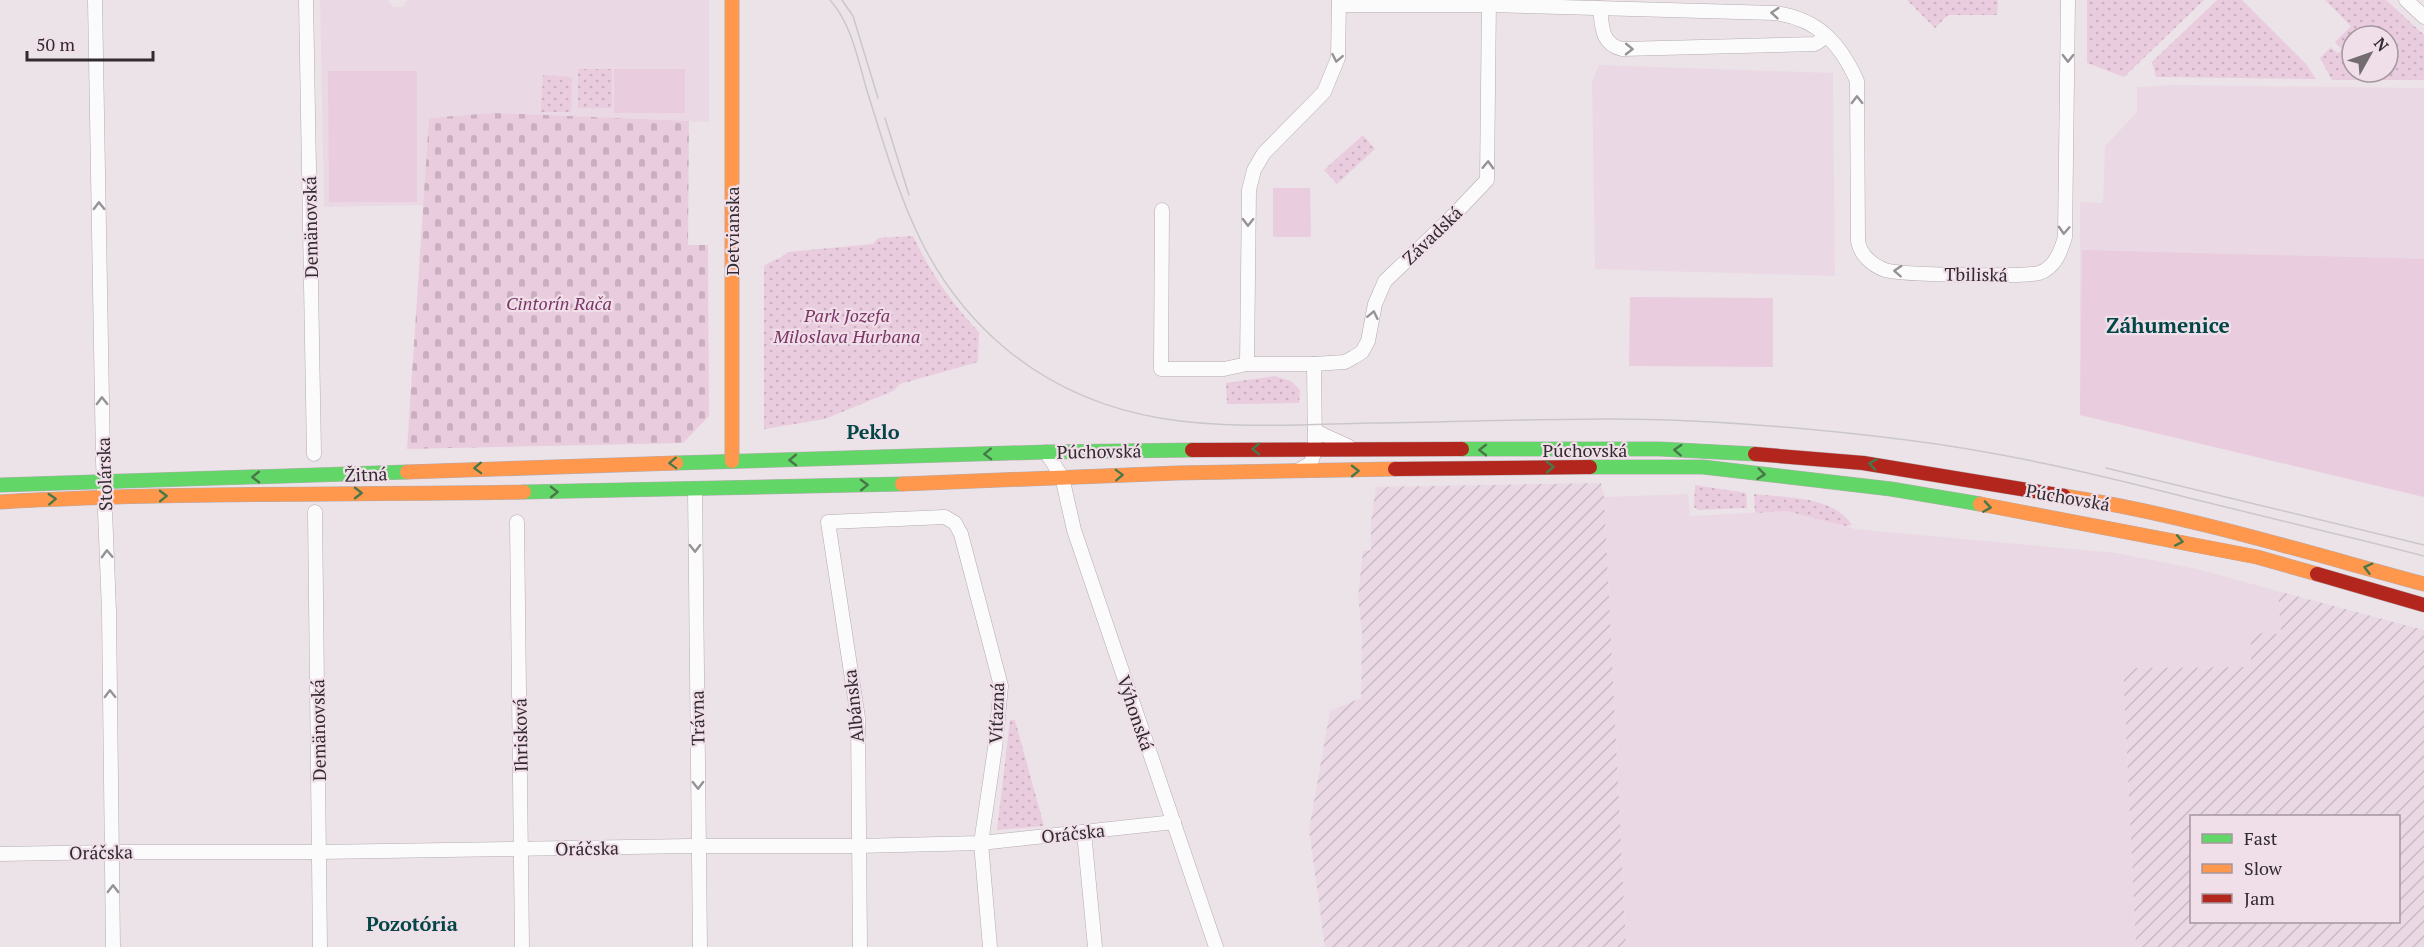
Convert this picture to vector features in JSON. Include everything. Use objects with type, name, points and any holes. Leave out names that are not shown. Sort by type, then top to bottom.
[{"type":"main road","name":"Detvianska","points":[[732,0],[732,461]]},
{"type":"main road","name":"Púchovská","points":[[732,461],[1282,449],[1660,449],[1748,453],[1863,463],[2098,501],[2255,538],[2424,584]]},
{"type":"main road","name":"Žitná","points":[[0,485],[732,461]]},
{"type":"main road","points":[[694,489],[732,461],[764,486]]},
{"type":"main road","name":"Púchovská","points":[[694,489],[1296,471],[1703,467],[1891,489],[2064,519],[2257,557],[2424,605]]},
{"type":"main road","name":"Žitná","points":[[0,502],[105,497],[694,489]]},
{"type":"street","name":"Stolárska","points":[[95,0],[104,480],[109,611],[113,947]]},
{"type":"street","name":"Demänovská","points":[[306,0],[314,454]]},
{"type":"street","name":"Tbiliská","points":[[1339,3],[1489,3],[1775,13],[1803,19],[1827,36],[1846,57],[1857,81],[1858,244],[1866,257],[1874,265],[1890,271],[1979,275],[2039,273],[2054,263],[2065,237],[2068,0]]},
{"type":"street","points":[[2406,0],[2424,17]]},
{"type":"street","points":[[1247,364],[1251,178],[1264,153],[1324,92],[1338,58],[1339,3]]},
{"type":"street","name":"Závadská","points":[[1162,210],[1161,369],[1224,369],[1247,364],[1345,362],[1362,352],[1385,281],[1486,183],[1488,173],[1489,3]]},
{"type":"street","points":[[1600,8],[1604,38],[1610,44],[1622,49],[1815,44],[1827,36]]},
{"type":"street","points":[[1296,471],[1311,463],[1315,450],[1314,364]]},
{"type":"street","points":[[1282,449],[1315,431]]},
{"type":"street","points":[[1315,431],[1356,450]]},
{"type":"street","points":[[1046,453],[1062,477]]},
{"type":"street","name":"Výhonská","points":[[1062,477],[1074,530],[1216,947]]},
{"type":"street","name":"Trávna","points":[[694,489],[700,947]]},
{"type":"street","name":"Demänovská","points":[[315,512],[320,947]]},
{"type":"street","name":"Víťazná","points":[[882,520],[945,517],[956,523],[961,534],[1001,686],[995,748],[981,843],[990,947]]},
{"type":"street","name":"Albánska","points":[[860,947],[858,718],[828,522],[882,520]]},
{"type":"street","name":"Ihrisková","points":[[517,522],[522,947]]},
{"type":"street","name":"Oráčska","points":[[0,854],[981,843],[1174,822]]},
{"type":"street","points":[[1084,832],[1095,947]]},
{"type":"shaded area","points":[[320,0],[388,0],[393,7],[403,7],[408,0],[709,0],[709,122],[493,113],[429,118],[424,205],[324,207]]},
{"type":"shaded area","points":[[1599,65],[1833,73],[1835,276],[1595,269],[1592,81]]},
{"type":"shaded area","points":[[2171,85],[2424,88],[2424,497],[2080,415],[2080,202],[2103,203],[2105,146],[2137,112],[2137,87]]},
{"type":"shaded area","points":[[1601,483],[1604,497],[1626,947],[1325,947],[1309,830],[1330,711],[1361,698],[1362,631],[1358,597],[1363,551],[1371,550],[1371,522],[1376,487]]},
{"type":"shaded area","points":[[1688,494],[1690,516],[1785,511],[1855,529],[2116,553],[2197,569],[2278,591],[2281,634],[2252,667],[2123,668],[2136,947],[1626,947],[1604,497]]},
{"type":"shaded area","points":[[2278,591],[2424,630],[2424,947],[2136,947],[2123,668],[2251,667],[2251,633],[2281,634]]},
{"type":"green space","points":[[1907,0],[1998,0],[1997,15],[1948,15],[1935,28]]},
{"type":"green space","points":[[2087,0],[2204,0],[2124,77],[2087,63]]},
{"type":"green space","points":[[2217,0],[2242,0],[2306,64],[2316,79],[2156,77],[2152,62]]},
{"type":"green space","points":[[2325,0],[2386,0],[2424,35],[2424,80],[2400,80],[2400,24],[2349,24]]},
{"type":"green space","points":[[2340,37],[2340,47],[2335,42]]},
{"type":"green space","points":[[2331,47],[2337,53],[2340,52],[2340,80],[2332,80],[2320,58]]},
{"type":"green space","points":[[578,69],[612,69],[612,108],[578,108]]},
{"type":"green space","points":[[614,69],[685,69],[685,113],[614,113]]},
{"type":"green space","points":[[328,71],[417,71],[417,202],[329,202]]},
{"type":"green space","points":[[543,75],[572,77],[571,112],[541,112]]},
{"type":"green space","name":"Cintorín Rača","points":[[493,113],[689,121],[688,245],[708,245],[709,416],[683,443],[407,449],[429,118]]},
{"type":"green space","points":[[1363,135],[1375,149],[1337,184],[1324,170]]},
{"type":"green space","points":[[1273,188],[1310,188],[1311,237],[1273,237]]},
{"type":"green space","name":"Park Jozefa Miloslava Hurbana","points":[[913,236],[942,287],[979,332],[978,362],[900,384],[893,391],[825,419],[764,429],[764,266],[788,252],[873,244],[878,238]]},
{"type":"green space","points":[[2082,250],[2424,259],[2424,497],[2080,415]]},
{"type":"green space","points":[[1630,297],[1773,298],[1773,367],[1629,366]]},
{"type":"green space","points":[[1275,376],[1291,381],[1300,390],[1299,403],[1227,404],[1226,383]]},
{"type":"green space","points":[[1695,485],[1746,493],[1747,508],[1698,510],[1694,507]]},
{"type":"green space","points":[[1754,494],[1821,503],[1843,515],[1852,525],[1846,526],[1786,511],[1755,513]]},
{"type":"green space","points":[[1010,720],[1015,720],[1044,826],[997,830]]},
{"type":"tram line","points":[[830,0],[838,10],[849,33],[903,200],[933,264],[977,322],[1006,349],[1047,378],[1090,399],[1134,413],[1179,421],[1225,425],[1648,419],[1759,425],[1870,436],[1943,445],[2049,464],[2424,556]]},
{"type":"tram line","points":[[842,0],[853,16],[878,98]]},
{"type":"tram line","points":[[885,118],[909,195]]},
{"type":"tram line","points":[[2106,468],[2424,545]]},
{"type":"traffic: fast","points":[[1462,449],[1660,449],[1755,454]]},
{"type":"traffic: fast","points":[[676,463],[1192,450]]},
{"type":"traffic: fast","points":[[1590,467],[1703,467],[1891,489],[1980,504]]},
{"type":"traffic: fast","points":[[0,485],[407,472]]},
{"type":"traffic: fast","points":[[524,492],[902,484]]},
{"type":"traffic: slow","points":[[732,0],[732,461]]},
{"type":"traffic: slow","points":[[407,472],[676,463]]},
{"type":"traffic: slow","points":[[902,484],[1177,473],[1395,469]]},
{"type":"traffic: slow","points":[[0,502],[197,495],[524,492]]},
{"type":"traffic: slow","points":[[2064,496],[2155,513],[2424,584]]},
{"type":"traffic: slow","points":[[1980,504],[2257,557],[2317,574]]},
{"type":"traffic: jam","points":[[1192,450],[1462,449]]},
{"type":"traffic: jam","points":[[1755,454],[1863,463],[2064,496]]},
{"type":"traffic: jam","points":[[1395,469],[1590,467]]},
{"type":"traffic: jam","points":[[2317,574],[2424,605]]},
{"type":"district","name":"Záhumenice","points":[[2168,325]]},
{"type":"district","name":"Peklo","points":[[873,431]]},
{"type":"district","name":"Pozotória","points":[[412,923]]}]
